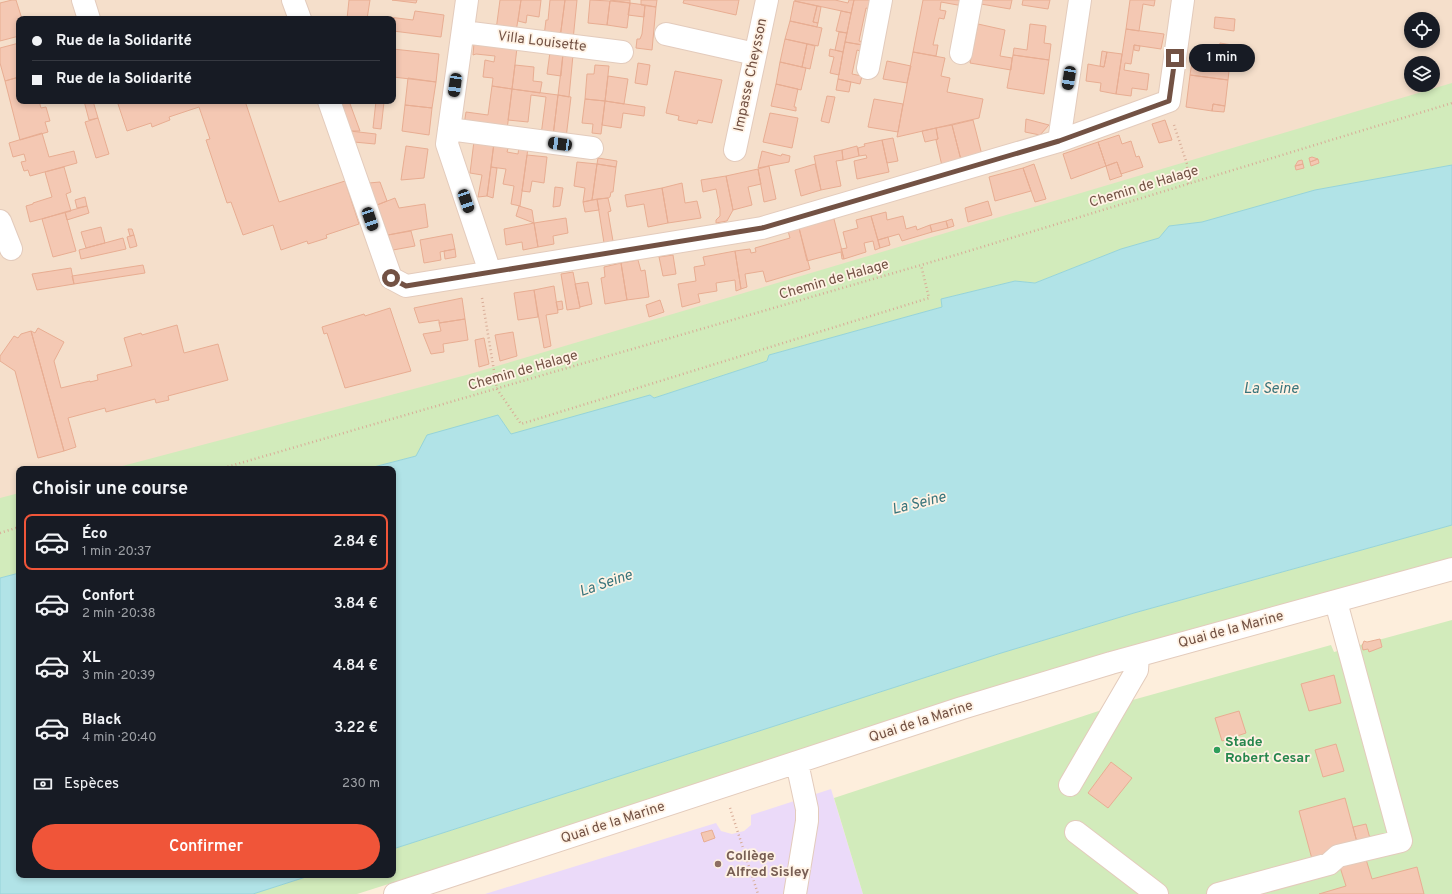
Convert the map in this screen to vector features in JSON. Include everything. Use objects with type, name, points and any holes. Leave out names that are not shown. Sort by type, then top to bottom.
[{"type":"street","points":[[83,0],[89,16]]},
{"type":"street","points":[[293,0],[299,16]]},
{"type":"street","points":[[467,0],[447,144],[484,273]]},
{"type":"street","name":"Impasse Cheysson","points":[[735,150],[767,0]]},
{"type":"street","points":[[868,68],[881,0]]},
{"type":"street","points":[[961,53],[971,0]]},
{"type":"street","points":[[1059,141],[1080,0]]},
{"type":"street","points":[[329,104],[391,278],[406,286],[762,228],[1059,141],[1169,101],[1183,0]]},
{"type":"street","name":"Villa Louisette","points":[[463,32],[622,52]]},
{"type":"street","points":[[666,34],[755,54]]},
{"type":"street","points":[[449,129],[592,148]]},
{"type":"street","points":[[0,221],[11,249]]},
{"type":"street","name":"Quai de la Marine","points":[[395,894],[962,708],[1111,663],[1452,569]]},
{"type":"street","points":[[1218,894],[1329,864],[1338,856],[1401,841],[1336,602]]},
{"type":"street","points":[[1070,785],[1137,670],[1138,656]]},
{"type":"street","points":[[795,894],[807,821],[807,809],[797,763]]},
{"type":"street","points":[[1076,832],[1157,894]]},
{"type":"path","name":"Chemin de Halage","points":[[230,466],[921,265],[1452,103]]},
{"type":"path","points":[[1175,130],[1187,164],[1188,184]]},
{"type":"path","points":[[484,273],[497,389],[521,424],[929,298],[921,265]]},
{"type":"path","points":[[0,533],[16,528]]},
{"type":"path","points":[[724,787],[758,894]]},
{"type":"shaded area","points":[[0,0],[1452,0],[1452,165],[498,415],[373,466],[16,466],[16,574],[0,578]]},
{"type":"shaded area","name":"Collège Alfred Sisley","points":[[831,789],[863,894],[485,894],[716,823],[721,831],[732,834],[744,831],[751,825],[751,815]]},
{"type":"green space","points":[[1452,83],[1452,165],[1315,190],[1202,222],[1169,226],[1159,238],[1121,249],[1035,283],[1015,281],[941,299],[942,307],[769,355],[767,361],[654,398],[650,395],[511,435],[498,415],[416,456],[378,466],[122,466],[470,374],[1422,92],[1440,92],[1440,87]]},
{"type":"green space","points":[[16,494],[16,574],[0,578],[0,498]]},
{"type":"green space","points":[[1452,525],[1452,559],[1173,634],[932,707],[515,844],[357,894],[253,894],[303,878],[396,878],[396,848],[998,654],[1134,613]]},
{"type":"green space","name":"Stade Robert Cesar","points":[[1452,620],[1452,894],[863,894],[834,798],[1129,701],[1331,645],[1334,652]]},
{"type":"water","name":"La Seine","points":[[1452,165],[1452,525],[1134,613],[998,654],[396,848],[396,466],[378,466],[416,456],[427,435],[498,415],[511,434],[650,395],[654,398],[767,361],[769,355],[942,307],[941,299],[1015,281],[1035,283],[1121,249],[1159,238],[1169,226],[1202,222],[1315,190]]},
{"type":"water","points":[[16,574],[16,878],[303,878],[253,894],[0,894],[0,578]]},
{"type":"building","points":[[16,0],[21,16],[16,16],[16,37],[0,41],[0,3]]},
{"type":"building","points":[[349,0],[370,0],[367,16],[347,16]]},
{"type":"building","points":[[392,0],[417,0],[416,3]]},
{"type":"building","points":[[500,0],[521,0],[516,32],[496,30]]},
{"type":"building","points":[[521,0],[541,0],[539,17],[527,15],[526,23],[518,21]]},
{"type":"building","points":[[550,0],[565,0],[560,38],[544,36],[546,20],[548,20]]},
{"type":"building","points":[[565,0],[577,0],[573,40],[560,38]]},
{"type":"building","points":[[590,0],[610,1],[607,25],[588,23]]},
{"type":"building","points":[[610,0],[630,0],[630,3]]},
{"type":"building","points":[[641,0],[657,0],[656,7],[641,5]]},
{"type":"building","points":[[684,0],[739,0],[736,15],[683,3]]},
{"type":"building","points":[[795,0],[835,0],[848,3],[849,0],[854,0],[851,13]]},
{"type":"building","points":[[854,0],[877,0],[875,10],[866,8],[859,41],[864,42],[863,45],[845,42]]},
{"type":"building","points":[[923,0],[964,0],[963,6],[941,2],[940,10],[946,11],[944,19],[939,18],[933,45],[938,45],[936,56],[913,52]]},
{"type":"building","points":[[982,0],[1012,0],[1010,9],[981,4]]},
{"type":"building","points":[[1023,0],[1050,0],[1048,9],[1022,5]]},
{"type":"building","points":[[1130,0],[1155,0],[1154,6],[1143,4],[1139,31],[1126,29]]},
{"type":"building","points":[[610,1],[630,3],[627,28],[607,25]]},
{"type":"building","points":[[794,1],[817,6],[813,22],[818,23],[817,27],[790,21]]},
{"type":"building","points":[[630,3],[645,5],[644,17],[628,15]]},
{"type":"building","points":[[645,5],[656,7],[652,50],[636,48],[637,39],[640,39],[642,34]]},
{"type":"building","points":[[817,6],[821,7],[818,23],[813,22]]},
{"type":"building","points":[[415,11],[444,15],[441,37],[396,31],[396,18],[413,20]]},
{"type":"building","points":[[841,11],[851,13],[847,33],[836,31]]},
{"type":"building","points":[[1215,17],[1235,19],[1234,31],[1214,28]]},
{"type":"building","points":[[790,21],[822,28],[818,46],[785,39]]},
{"type":"building","points":[[978,24],[1005,30],[1000,56],[1012,58],[1011,70],[970,63]]},
{"type":"building","points":[[1030,24],[1046,26],[1044,43],[1051,44],[1049,60],[1013,55],[1014,48],[1027,50]]},
{"type":"building","points":[[1126,29],[1164,34],[1161,49],[1134,45],[1131,64],[1125,63],[1124,70],[1149,74],[1147,90],[1132,88],[1131,96],[1116,94]]},
{"type":"building","points":[[839,32],[847,33],[843,52],[835,50]]},
{"type":"building","points":[[785,39],[807,44],[802,67],[780,62]]},
{"type":"building","points":[[845,42],[868,46],[867,53],[857,50],[852,74],[862,76],[860,84],[838,79]]},
{"type":"building","points":[[474,43],[517,48],[512,89],[492,86],[493,78],[483,77],[485,60],[494,62],[495,56],[473,55]]},
{"type":"building","points":[[1220,43],[1232,45],[1228,80],[1190,75],[1193,55],[1217,58]]},
{"type":"building","points":[[16,44],[16,78],[5,81],[0,63],[0,48]]},
{"type":"building","points":[[807,44],[815,46],[810,69],[802,67]]},
{"type":"building","points":[[1134,45],[1140,46],[1139,51],[1134,50]]},
{"type":"building","points":[[396,49],[439,54],[436,82],[396,77]]},
{"type":"building","points":[[830,49],[843,52],[839,75],[830,73],[834,57],[829,56]]},
{"type":"building","points":[[1102,51],[1107,52],[1104,67],[1100,66]]},
{"type":"building","points":[[550,52],[563,54],[561,76],[547,74]]},
{"type":"building","points":[[913,52],[945,58],[941,76],[950,78],[947,92],[983,99],[979,118],[897,137]]},
{"type":"building","points":[[1107,52],[1122,54],[1116,94],[1100,91],[1101,83],[1086,81],[1088,64],[1104,67]]},
{"type":"building","points":[[563,54],[573,55],[569,97],[558,95]]},
{"type":"building","points":[[1013,55],[1049,60],[1044,94],[1007,88]]},
{"type":"building","points":[[887,61],[911,66],[907,83],[883,79]]},
{"type":"building","points":[[780,62],[806,68],[801,90],[776,84]]},
{"type":"building","points":[[638,63],[650,65],[647,85],[635,83]]},
{"type":"building","points":[[515,65],[534,67],[533,81],[542,82],[540,93],[512,89]]},
{"type":"building","points":[[595,65],[609,66],[605,101],[585,99],[587,74],[594,74]]},
{"type":"building","points":[[675,71],[722,80],[712,123],[698,120],[697,124],[678,120],[679,116],[666,113]]},
{"type":"building","points":[[1190,75],[1228,80],[1225,106],[1213,104],[1212,111],[1186,107]]},
{"type":"building","points":[[608,76],[628,79],[624,104],[605,101]]},
{"type":"building","points":[[16,78],[16,104],[40,104],[41,108],[46,107],[50,121],[45,122],[48,132],[20,140],[5,81]]},
{"type":"building","points":[[408,78],[436,82],[432,108],[405,105]]},
{"type":"building","points":[[838,79],[851,82],[849,92],[836,90]]},
{"type":"building","points":[[776,84],[798,89],[794,107],[796,107],[796,111],[771,106]]},
{"type":"building","points":[[492,86],[512,89],[507,130],[464,125],[466,112],[488,115]]},
{"type":"building","points":[[512,89],[558,95],[553,136],[541,135],[546,97],[531,95],[528,122],[508,120]]},
{"type":"building","points":[[558,95],[571,97],[566,138],[553,136]]},
{"type":"building","points":[[827,96],[835,97],[829,123],[821,121]]},
{"type":"building","points":[[585,99],[605,101],[601,134],[592,133],[593,124],[582,123]]},
{"type":"building","points":[[874,99],[903,104],[898,132],[868,127]]},
{"type":"building","points":[[605,101],[645,107],[644,116],[623,113],[621,128],[602,125]]},
{"type":"building","points":[[85,104],[94,104],[98,118],[89,120]]},
{"type":"building","points":[[118,104],[246,104],[279,202],[345,181],[359,224],[326,235],[327,238],[308,244],[307,241],[281,250],[273,225],[243,235],[231,202],[227,203],[206,140],[210,139],[199,107],[169,117],[170,120],[152,127],[151,123],[127,131]]},
{"type":"building","points":[[340,104],[350,104],[360,131],[350,131]]},
{"type":"building","points":[[376,104],[384,104],[381,129],[373,128]]},
{"type":"building","points":[[1213,104],[1225,106],[1224,112],[1212,111]]},
{"type":"building","points":[[405,105],[432,108],[429,135],[402,131]]},
{"type":"building","points":[[770,113],[798,118],[792,148],[763,142]]},
{"type":"building","points":[[98,118],[109,154],[96,158],[85,122]]},
{"type":"building","points":[[1026,119],[1049,125],[1040,135],[1025,132]]},
{"type":"building","points":[[973,120],[982,155],[961,160],[952,125]]},
{"type":"building","points":[[1165,120],[1172,140],[1159,143],[1152,124]]},
{"type":"building","points":[[952,125],[961,160],[942,166],[936,140],[938,139],[936,128]]},
{"type":"building","points":[[936,128],[938,139],[925,142],[922,131]]},
{"type":"building","points":[[350,131],[376,134],[375,144],[354,142]]},
{"type":"building","points":[[42,133],[49,157],[74,151],[77,163],[30,176],[28,170],[24,171],[21,162],[26,161],[24,154],[13,157],[9,143]]},
{"type":"building","points":[[1119,135],[1122,144],[1131,141],[1136,157],[1139,156],[1143,167],[1121,174],[1117,162],[1106,166],[1098,142]]},
{"type":"building","points":[[893,138],[898,161],[887,163],[882,140]]},
{"type":"building","points":[[882,140],[889,172],[857,179],[854,161],[867,158],[866,155],[859,156],[858,148],[865,146],[864,144]]},
{"type":"building","points":[[474,141],[494,143],[487,196],[478,197],[482,175],[470,173]]},
{"type":"building","points":[[1098,142],[1106,166],[1071,179],[1063,154]]},
{"type":"building","points":[[494,143],[509,145],[507,152],[518,154],[519,147],[528,148],[520,206],[511,204],[514,186],[503,184],[506,169],[491,167]]},
{"type":"building","points":[[406,146],[428,149],[424,178],[401,180]]},
{"type":"building","points":[[857,146],[859,156],[843,160],[842,150]]},
{"type":"building","points":[[842,150],[843,160],[836,161],[841,186],[821,190],[814,156]]},
{"type":"building","points":[[762,151],[781,156],[782,154],[790,156],[789,162],[758,168]]},
{"type":"building","points":[[527,155],[547,157],[544,183],[532,181],[530,192],[522,191]]},
{"type":"building","points":[[1312,157],[1318,159],[1310,162],[1309,158]]},
{"type":"building","points":[[598,158],[617,161],[616,167],[597,164]]},
{"type":"building","points":[[1318,159],[1319,163],[1311,166],[1310,162]]},
{"type":"building","points":[[1302,160],[1303,164],[1295,166],[1298,161]]},
{"type":"building","points":[[577,162],[597,164],[592,200],[583,202],[585,188],[574,186]]},
{"type":"building","points":[[1117,162],[1122,176],[1110,180],[1106,166]]},
{"type":"building","points":[[597,164],[616,167],[613,192],[611,192],[610,197],[608,198],[592,200]]},
{"type":"building","points":[[815,164],[821,190],[801,196],[795,170]]},
{"type":"building","points":[[1034,164],[1046,199],[1035,202],[1023,168]]},
{"type":"building","points":[[1303,164],[1304,168],[1296,170],[1295,166]]},
{"type":"building","points":[[769,166],[776,199],[764,202],[758,169]]},
{"type":"building","points":[[64,167],[71,192],[66,194],[71,211],[30,222],[26,206],[52,197],[45,172]]},
{"type":"building","points":[[491,167],[497,168],[493,198],[487,196]]},
{"type":"building","points":[[1023,168],[1031,191],[995,201],[989,177]]},
{"type":"building","points":[[758,169],[761,184],[748,187],[752,205],[733,210],[726,176]]},
{"type":"building","points":[[726,176],[733,210],[727,221],[716,223],[716,220],[720,216],[720,209],[716,189],[703,192],[701,180]]},
{"type":"building","points":[[380,182],[387,201],[377,205],[369,183]]},
{"type":"building","points":[[682,183],[685,203],[697,201],[701,218],[668,223],[662,188]]},
{"type":"building","points":[[555,187],[563,188],[560,206],[553,207]]},
{"type":"building","points":[[662,188],[668,223],[648,227],[644,204],[627,207],[625,195]]},
{"type":"building","points":[[85,197],[87,206],[77,208],[75,200]]},
{"type":"building","points":[[395,198],[399,208],[425,204],[428,227],[388,235],[377,205]]},
{"type":"building","points":[[608,198],[611,211],[608,212],[613,241],[604,243],[597,199]]},
{"type":"building","points":[[597,199],[599,210],[585,212],[583,202]]},
{"type":"building","points":[[988,201],[992,215],[968,222],[965,208]]},
{"type":"building","points":[[87,206],[89,213],[67,220],[65,212]]},
{"type":"building","points":[[519,206],[532,210],[534,223],[516,216]]},
{"type":"building","points":[[65,212],[76,251],[53,257],[42,219]]},
{"type":"building","points":[[886,212],[887,220],[903,216],[906,229],[916,226],[917,230],[930,225],[932,232],[902,241],[899,234],[878,240],[871,216]]},
{"type":"building","points":[[871,216],[880,248],[875,250],[873,241],[864,243],[866,252],[844,259],[841,249],[847,248],[843,232],[858,228],[856,220]]},
{"type":"building","points":[[566,218],[568,233],[553,236],[554,244],[538,247],[534,223]]},
{"type":"building","points":[[834,219],[844,259],[842,259],[841,252],[807,261],[799,228]]},
{"type":"building","points":[[952,219],[954,226],[948,228],[946,221]]},
{"type":"building","points":[[946,221],[948,228],[932,232],[930,225]]},
{"type":"building","points":[[534,223],[538,247],[523,250],[522,242],[506,245],[504,229]]},
{"type":"building","points":[[101,227],[105,243],[86,248],[81,232]]},
{"type":"building","points":[[799,228],[810,269],[766,282],[763,271],[745,274],[747,287],[741,289],[735,251],[750,249],[751,253],[756,252],[755,248],[790,238],[788,231]]},
{"type":"building","points":[[128,229],[132,229],[134,235],[130,236]]},
{"type":"building","points":[[411,231],[415,246],[393,250],[388,235]]},
{"type":"building","points":[[452,234],[455,249],[440,252],[441,260],[424,263],[420,240]]},
{"type":"building","points":[[134,235],[137,246],[130,248],[127,237]]},
{"type":"building","points":[[888,237],[890,245],[880,248],[878,240]]},
{"type":"building","points":[[123,238],[126,249],[81,259],[79,250]]},
{"type":"building","points":[[455,249],[456,257],[445,259],[444,251]]},
{"type":"building","points":[[735,251],[741,289],[736,291],[735,280],[716,283],[717,291],[698,294],[700,302],[682,307],[678,284],[696,281],[694,267],[705,265],[703,257]]},
{"type":"building","points":[[673,255],[676,274],[663,276],[659,257]]},
{"type":"building","points":[[638,260],[641,271],[645,270],[649,297],[627,300],[621,263]]},
{"type":"building","points":[[621,263],[627,300],[605,304],[601,278],[605,277],[604,267]]},
{"type":"building","points":[[143,265],[145,273],[74,284],[72,276]]},
{"type":"building","points":[[71,268],[74,284],[37,290],[32,274]]},
{"type":"building","points":[[573,272],[580,308],[567,310],[561,274]]},
{"type":"building","points":[[588,282],[592,304],[580,307],[575,284]]},
{"type":"building","points":[[554,286],[558,313],[546,315],[551,346],[544,348],[534,290]]},
{"type":"building","points":[[534,290],[538,317],[518,320],[514,293]]},
{"type":"building","points":[[462,298],[465,319],[439,323],[439,320],[419,323],[414,308]]},
{"type":"building","points":[[660,300],[664,312],[649,317],[646,305]]},
{"type":"building","points":[[562,301],[563,309],[558,310],[556,302]]},
{"type":"building","points":[[390,308],[411,371],[345,388],[327,333],[324,334],[322,327],[364,314],[365,316]]},
{"type":"building","points":[[465,319],[468,340],[443,344],[444,352],[431,354],[423,334],[441,331],[439,323]]},
{"type":"building","points":[[177,325],[184,353],[218,344],[228,380],[168,396],[169,400],[156,403],[155,399],[106,412],[105,408],[68,418],[76,447],[64,451],[31,331],[35,333],[38,328],[64,342],[54,361],[61,388],[98,380],[97,375],[132,366],[124,338],[141,333],[142,335]]},
{"type":"building","points":[[31,331],[64,451],[38,458],[15,371],[0,361],[0,356],[14,336],[18,338],[21,334]]},
{"type":"building","points":[[513,332],[517,356],[500,361],[495,335]]},
{"type":"building","points":[[484,338],[489,364],[479,367],[475,340]]},
{"type":"building","points":[[1380,639],[1382,647],[1369,652],[1368,649],[1363,650],[1362,646],[1364,641],[1367,642]]},
{"type":"building","points":[[1334,675],[1341,703],[1309,711],[1301,684]]},
{"type":"building","points":[[1239,711],[1246,733],[1222,741],[1215,718]]},
{"type":"building","points":[[1336,744],[1344,771],[1323,777],[1315,750]]},
{"type":"building","points":[[1111,762],[1132,778],[1108,808],[1088,793]]},
{"type":"building","points":[[1345,798],[1358,846],[1312,859],[1299,811]]},
{"type":"building","points":[[1366,824],[1371,842],[1358,846],[1353,827]]},
{"type":"building","points":[[712,830],[715,838],[704,842],[701,833]]},
{"type":"building","points":[[1365,856],[1372,879],[1417,867],[1424,894],[1319,894],[1346,886],[1339,864]]},
{"type":"place","name":"Stade Robert Cesar","points":[[1217,750]]},
{"type":"place","name":"Collège Alfred Sisley","points":[[718,864]]},
{"type":"route","points":[[391,278],[406,286],[762,228],[1059,141],[1169,101],[1175,58]]}]
